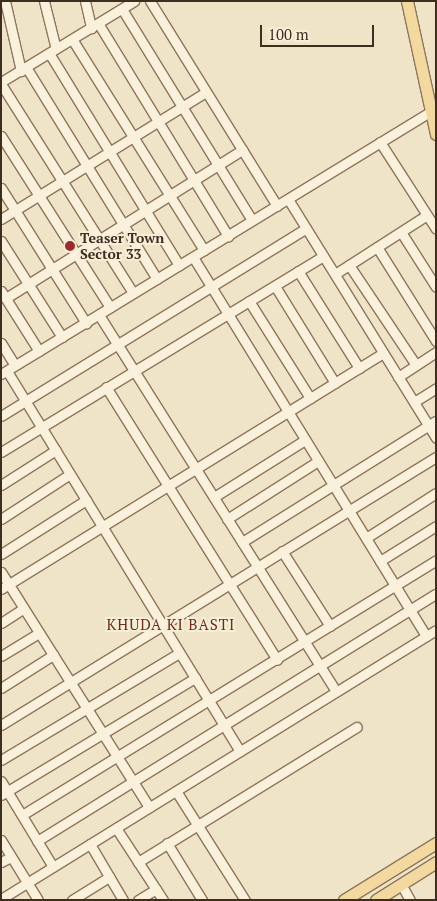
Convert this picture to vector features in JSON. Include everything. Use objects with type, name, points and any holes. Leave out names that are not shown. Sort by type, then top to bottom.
[{"type":"main road","points":[[408,1],[428,113],[436,134]]},
{"type":"main road","points":[[344,900],[436,843]]},
{"type":"main road","points":[[376,900],[436,862]]},
{"type":"street","points":[[5,1],[23,69],[158,278]]},
{"type":"street","points":[[44,1],[52,51],[110,152],[179,265]]},
{"type":"street","points":[[84,1],[94,26],[158,122],[228,236]]},
{"type":"street","points":[[134,1],[123,6],[1,83],[134,293]]},
{"type":"street","points":[[150,1],[276,206]]},
{"type":"street","points":[[123,6],[182,107],[252,220]]},
{"type":"street","points":[[72,39],[204,250]]},
{"type":"street","points":[[1,219],[206,92]]},
{"type":"street","points":[[240,751],[26,401],[4,372],[428,113]]},
{"type":"street","points":[[1,136],[110,308]]},
{"type":"street","points":[[380,142],[436,229]]},
{"type":"street","points":[[39,351],[3,295],[28,284],[242,150]]},
{"type":"street","points":[[1,188],[86,322]]},
{"type":"street","points":[[288,199],[398,377],[414,402],[432,424],[436,438]]},
{"type":"street","points":[[335,274],[427,215]]},
{"type":"street","points":[[1,416],[306,228]]},
{"type":"street","points":[[400,232],[436,287]]},
{"type":"street","points":[[1,241],[62,337]]},
{"type":"street","points":[[377,247],[436,341]]},
{"type":"street","points":[[1,452],[324,256]]},
{"type":"street","points":[[192,257],[426,636]]},
{"type":"street","points":[[349,265],[416,365]]},
{"type":"street","points":[[298,271],[359,368]]},
{"type":"street","points":[[275,286],[335,382]]},
{"type":"street","points":[[248,301],[310,398]]},
{"type":"street","points":[[99,314],[336,691]]},
{"type":"street","points":[[1,343],[15,365]]},
{"type":"street","points":[[398,377],[436,352]]},
{"type":"street","points":[[5,586],[383,353]]},
{"type":"street","points":[[106,387],[277,660]]},
{"type":"street","points":[[414,402],[436,388]]},
{"type":"street","points":[[242,542],[432,424]]},
{"type":"street","points":[[214,497],[305,440]]},
{"type":"street","points":[[1,485],[56,450]]},
{"type":"street","points":[[1,725],[162,624],[436,457]]},
{"type":"street","points":[[227,519],[318,461]]},
{"type":"street","points":[[1,519],[70,474]]},
{"type":"street","points":[[366,538],[436,493]]},
{"type":"street","points":[[1,554],[86,500]]},
{"type":"street","points":[[380,561],[436,526]]},
{"type":"street","points":[[282,551],[330,626]]},
{"type":"street","points":[[22,816],[117,756],[210,702],[436,560]]},
{"type":"street","points":[[1,572],[5,586],[24,608],[149,807]]},
{"type":"street","points":[[37,841],[436,594]]},
{"type":"street","points":[[1,622],[24,608]]},
{"type":"street","points":[[1,899],[436,630]]},
{"type":"street","points":[[1,656],[39,633]]},
{"type":"street","points":[[1,760],[179,652]]},
{"type":"street","points":[[1,688],[53,655]]},
{"type":"street","points":[[4,794],[195,678]]},
{"type":"street","points":[[138,862],[357,727]]},
{"type":"street","points":[[1,781],[4,794],[22,816],[53,867]]},
{"type":"street","points":[[176,791],[245,900]]},
{"type":"street","points":[[116,828],[163,900]]},
{"type":"street","points":[[1,840],[38,900]]},
{"type":"street","points":[[166,843],[202,900]]},
{"type":"street","points":[[90,844],[124,900]]},
{"type":"street","points":[[1,862],[11,857]]},
{"type":"street","points":[[72,900],[109,877]]},
{"type":"street","points":[[401,884],[410,900]]},
{"type":"street","points":[[138,900],[156,889]]},
{"type":"place","name":"Teaser Town Sector 33","points":[[70,246]]},
{"type":"district","name":"KHUDA KI BASTI","points":[[171,625]]}]
